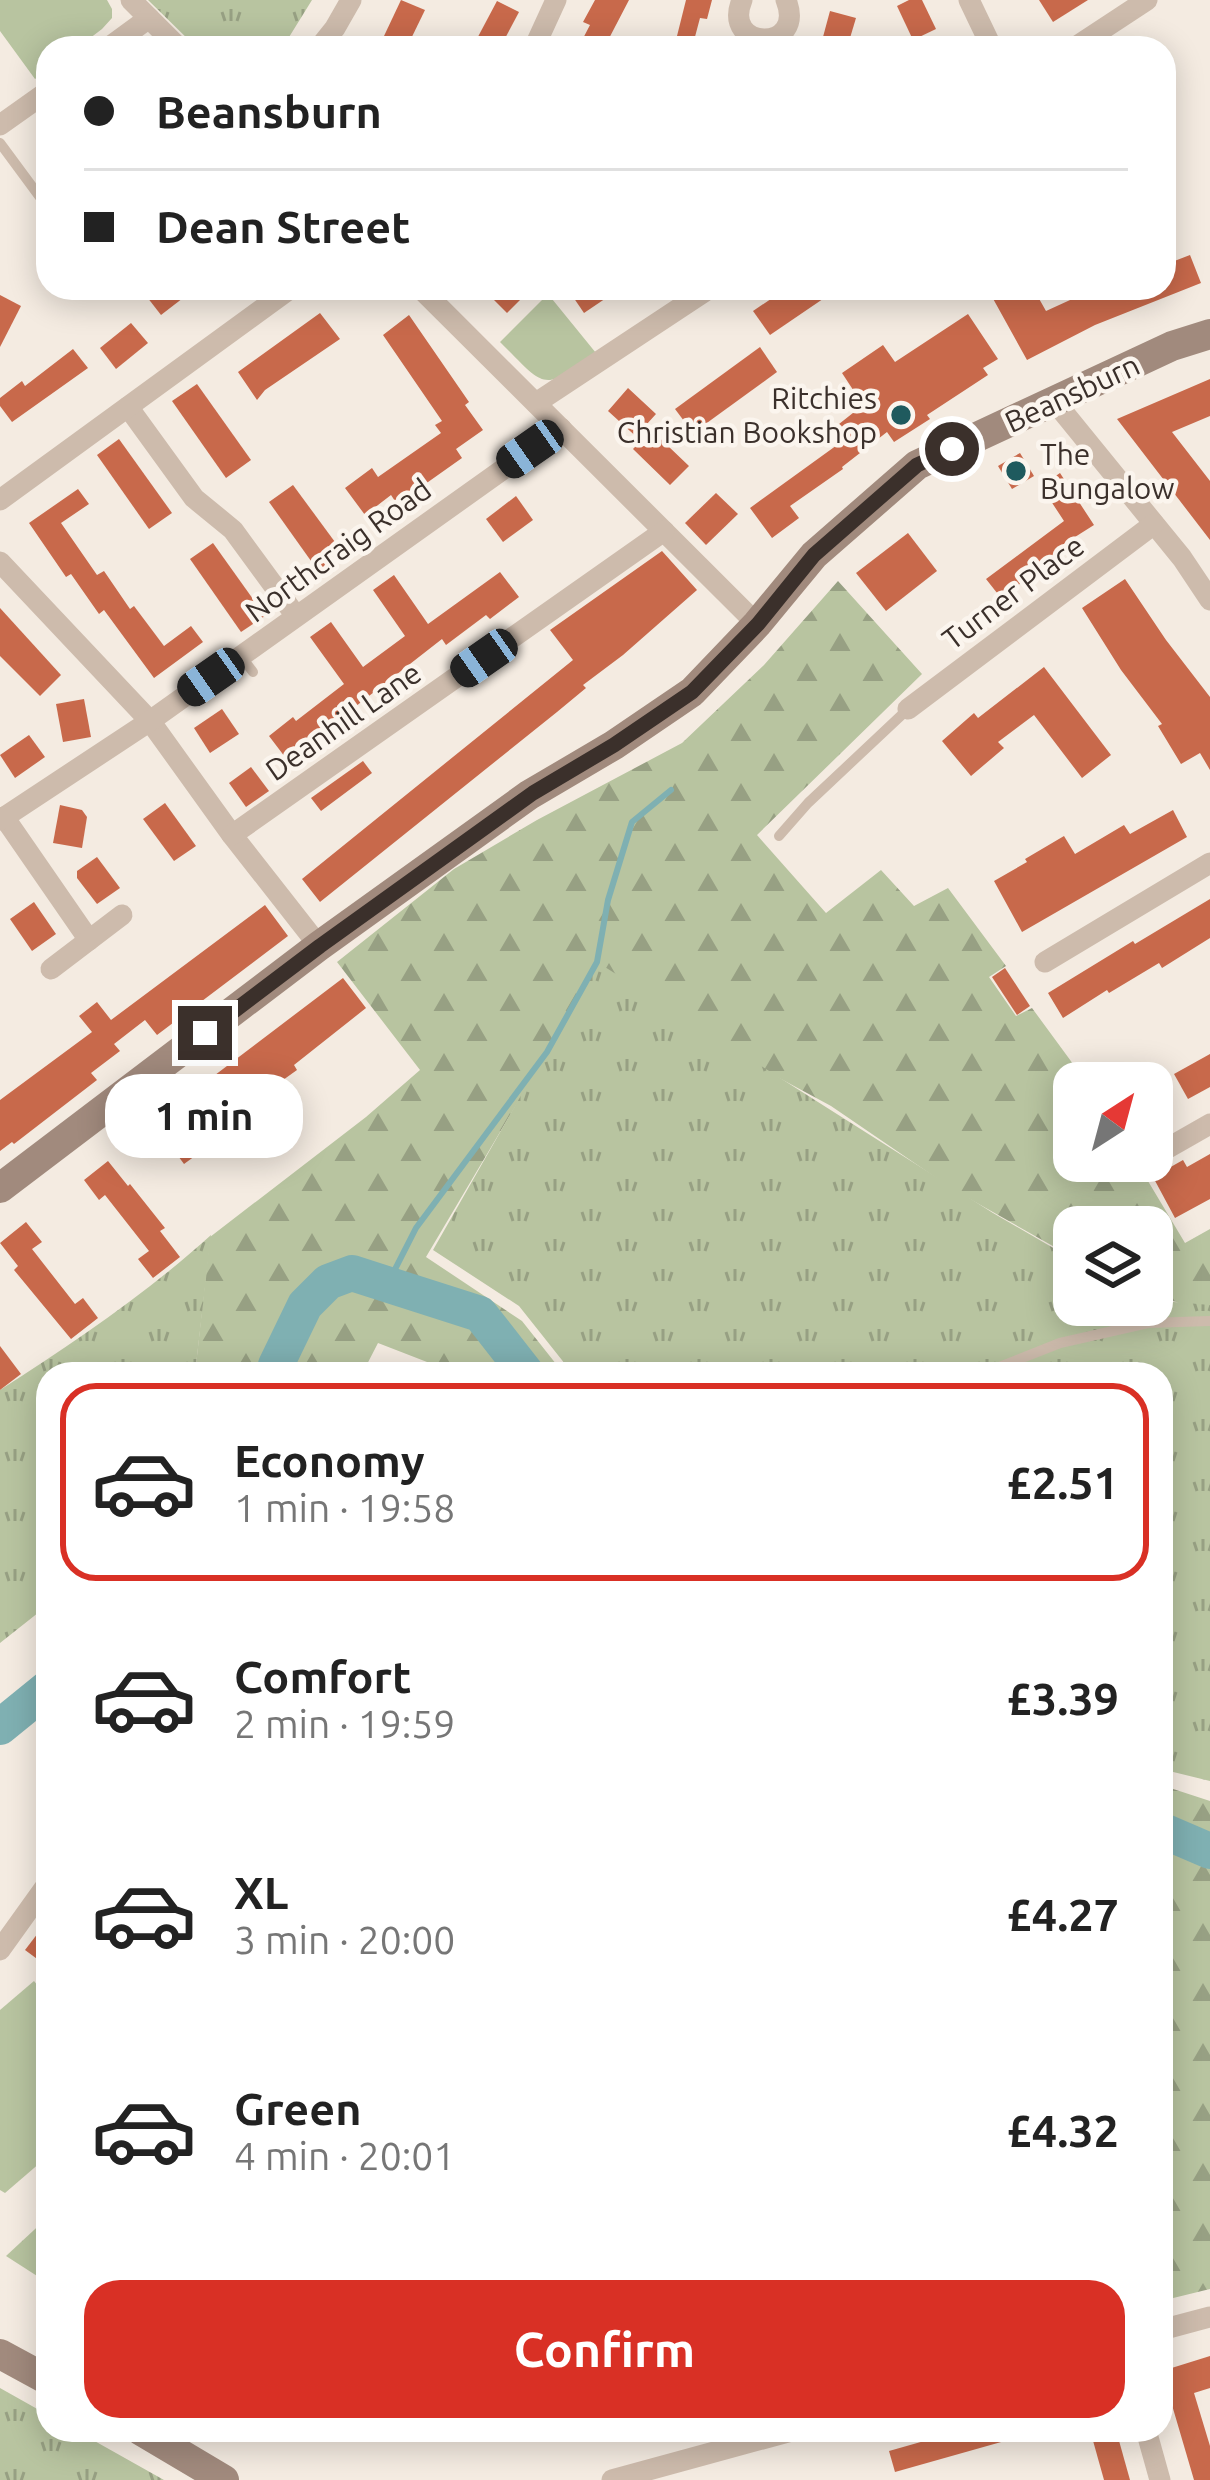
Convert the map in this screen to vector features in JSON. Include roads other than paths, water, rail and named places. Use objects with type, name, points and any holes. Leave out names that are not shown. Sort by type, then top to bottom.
[{"type":"main road","name":"Beansburn","points":[[0,1188],[320,946],[533,793],[692,692],[758,624],[814,555],[917,465],[1172,346],[1210,334]]},
{"type":"main road","points":[[0,2354],[36,2374]]},
{"type":"main road","points":[[160,2442],[224,2480]]},
{"type":"street","points":[[131,0],[167,36]]},
{"type":"street","points":[[329,36],[351,0]]},
{"type":"street","points":[[540,36],[556,0]]},
{"type":"street","points":[[742,0],[740,24],[753,36]]},
{"type":"street","points":[[778,36],[787,27],[786,0]]},
{"type":"street","points":[[969,0],[986,36]]},
{"type":"street","points":[[1092,36],[1147,0]]},
{"type":"street","points":[[124,36],[149,18]]},
{"type":"street","points":[[0,125],[36,100]]},
{"type":"street","points":[[0,500],[275,300]]},
{"type":"street","points":[[432,300],[758,624]]},
{"type":"street","points":[[536,403],[692,300]]},
{"type":"street","points":[[1054,402],[1182,558],[1210,600]]},
{"type":"street","points":[[128,407],[194,498],[233,530],[296,616]]},
{"type":"street","name":"Northcraig Road","points":[[2,818],[247,664],[296,616],[444,521],[561,428]]},
{"type":"street","name":"Turner Place","points":[[908,709],[1154,524]]},
{"type":"street","name":"Deanhill Lane","points":[[232,835],[664,531]]},
{"type":"street","points":[[0,562],[150,721],[320,946]]},
{"type":"street","points":[[2,818],[89,940]]},
{"type":"street","points":[[1045,962],[1210,863]]},
{"type":"street","points":[[51,969],[122,915]]},
{"type":"street","points":[[1173,1145],[1210,1124]]},
{"type":"street","points":[[0,1950],[36,1899]]},
{"type":"street","points":[[1173,2327],[1210,2318]]},
{"type":"street","points":[[612,2480],[751,2442]]},
{"type":"street","points":[[1149,2442],[1160,2480]]},
{"type":"lane","points":[[0,143],[36,192]]},
{"type":"lane","points":[[779,836],[908,709]]},
{"type":"lane","points":[[1008,1362],[1060,1343],[1148,1322],[1210,1321]]},
{"type":"waterway","points":[[387,1285],[416,1228],[547,1052],[597,962],[608,900],[632,822],[671,790]]},
{"type":"waterway","points":[[277,1362],[305,1305],[328,1282],[352,1273],[480,1314],[518,1362]]},
{"type":"waterway","points":[[0,1727],[36,1698]]},
{"type":"waterway","points":[[1173,1835],[1210,1851]]},
{"type":"place","name":"Ritchies Christian Bookshop","points":[[901,415]]},
{"type":"place","name":"The Bungalow","points":[[1016,471]]}]
